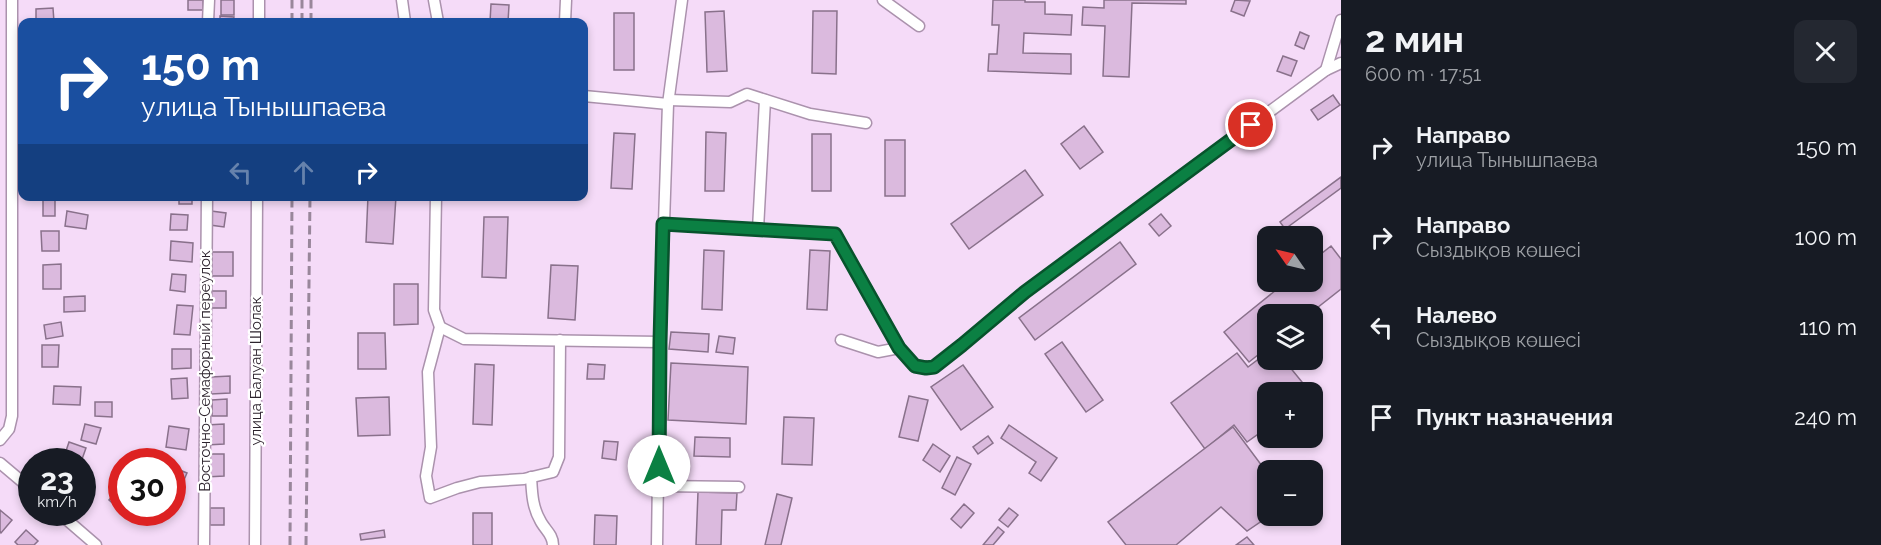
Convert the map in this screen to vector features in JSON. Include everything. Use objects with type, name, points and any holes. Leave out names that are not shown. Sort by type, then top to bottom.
[{"type":"street","points":[[0,440],[9,429],[12,416],[12,0]]},
{"type":"street","points":[[208,0],[208,18]]},
{"type":"street","points":[[259,0],[259,18]]},
{"type":"street","points":[[402,0],[404,18]]},
{"type":"street","points":[[434,0],[437,18]]},
{"type":"street","points":[[565,18],[566,0]]},
{"type":"street","points":[[657,545],[660,342],[668,102],[682,0]]},
{"type":"street","points":[[883,0],[919,26]]},
{"type":"street","points":[[1326,70],[1341,20]]},
{"type":"street","points":[[663,224],[835,234],[899,348],[915,366],[934,367],[1025,292],[1326,70],[1341,63]]},
{"type":"street","points":[[588,96],[668,102],[730,102],[747,94],[810,114],[866,123]]},
{"type":"street","points":[[758,230],[765,100]]},
{"type":"street","name":"Восточно-Семафорный переулок","points":[[204,545],[207,201]]},
{"type":"street","name":"улица Балуан Шолак","points":[[255,545],[257,201]]},
{"type":"street","points":[[436,201],[434,310],[440,327],[428,372],[431,447],[426,476],[430,498],[480,482],[531,477],[553,472],[559,456],[560,340]]},
{"type":"street","points":[[440,327],[464,339],[660,342]]},
{"type":"street","points":[[842,340],[878,352],[899,348]]},
{"type":"street","points":[[0,463],[18,478]]},
{"type":"street","points":[[531,477],[532,499],[540,520],[553,539],[553,545]]},
{"type":"street","points":[[658,486],[739,487]]},
{"type":"street","points":[[74,526],[96,545]]},
{"type":"building","points":[[188,0],[203,0],[203,10],[188,10]]},
{"type":"building","points":[[221,0],[234,0],[234,15],[221,15]]},
{"type":"building","points":[[993,0],[1045,2],[1045,14],[1072,15],[1071,35],[1024,33],[1023,53],[1071,54],[1071,74],[988,71],[989,54],[997,54],[999,25],[992,25]]},
{"type":"building","points":[[1104,0],[1186,0],[1186,4],[1132,3],[1129,77],[1103,76],[1105,26],[1082,25],[1083,7],[1104,8]]},
{"type":"building","points":[[1235,0],[1250,1],[1244,16],[1231,11]]},
{"type":"building","points":[[491,4],[509,5],[508,18],[490,18]]},
{"type":"building","points":[[53,8],[54,18],[36,18],[36,9]]},
{"type":"building","points":[[724,11],[727,71],[707,72],[705,12]]},
{"type":"building","points":[[813,11],[837,11],[836,74],[812,73]]},
{"type":"building","points":[[614,13],[634,13],[634,70],[614,70]]},
{"type":"building","points":[[1300,32],[1309,36],[1304,49],[1295,45]]},
{"type":"building","points":[[1283,56],[1297,61],[1291,76],[1277,71]]},
{"type":"building","points":[[1333,95],[1340,105],[1318,120],[1311,110]]},
{"type":"building","points":[[1084,126],[1103,152],[1080,169],[1061,144]]},
{"type":"building","points":[[706,132],[726,133],[724,191],[705,191]]},
{"type":"building","points":[[614,133],[635,134],[632,189],[611,188]]},
{"type":"building","points":[[812,134],[831,134],[831,191],[812,191]]},
{"type":"building","points":[[885,140],[905,140],[905,196],[885,196]]},
{"type":"building","points":[[1025,170],[1043,195],[969,249],[951,224]]},
{"type":"building","points":[[1341,177],[1341,188],[1289,226],[1283,226],[1280,222]]},
{"type":"building","points":[[43,201],[55,201],[55,216],[43,216]]},
{"type":"building","points":[[179,201],[192,201],[192,204],[179,204]]},
{"type":"building","points":[[368,201],[396,201],[393,244],[366,242]]},
{"type":"building","points":[[67,211],[88,215],[86,229],[65,226]]},
{"type":"building","points":[[211,211],[226,213],[224,227],[210,225]]},
{"type":"building","points":[[171,214],[188,215],[187,230],[170,230]]},
{"type":"building","points":[[1161,214],[1171,226],[1159,236],[1149,224]]},
{"type":"building","points":[[484,217],[508,217],[506,278],[482,277]]},
{"type":"building","points":[[41,231],[59,231],[59,251],[42,251]]},
{"type":"building","points":[[171,241],[193,243],[192,262],[170,260]]},
{"type":"building","points":[[1120,242],[1136,264],[1035,340],[1019,318]]},
{"type":"building","points":[[1331,246],[1341,259],[1341,289],[1322,304],[1259,304],[1274,292],[1323,292],[1323,252]]},
{"type":"building","points":[[704,250],[724,251],[722,310],[702,309]]},
{"type":"building","points":[[810,250],[830,251],[827,310],[807,309]]},
{"type":"building","points":[[208,252],[233,252],[233,276],[208,276]]},
{"type":"building","points":[[61,264],[61,289],[43,289],[43,265]]},
{"type":"building","points":[[551,265],[578,266],[575,320],[548,318]]},
{"type":"building","points":[[172,274],[186,275],[185,292],[170,290]]},
{"type":"building","points":[[394,284],[418,284],[418,324],[394,325]]},
{"type":"building","points":[[211,291],[226,291],[226,308],[211,308]]},
{"type":"building","points":[[85,296],[85,311],[64,312],[64,297]]},
{"type":"building","points":[[177,305],[193,306],[190,335],[174,334]]},
{"type":"building","points":[[1257,305],[1257,356],[1249,362],[1224,332]]},
{"type":"building","points":[[61,322],[63,336],[46,339],[44,325]]},
{"type":"building","points":[[671,332],[709,334],[708,352],[669,349]]},
{"type":"building","points":[[358,333],[385,333],[386,369],[358,369]]},
{"type":"building","points":[[719,336],[735,338],[733,354],[716,352]]},
{"type":"building","points":[[1062,342],[1103,400],[1086,412],[1045,354]]},
{"type":"building","points":[[42,345],[59,345],[58,367],[42,367]]},
{"type":"building","points":[[172,349],[191,349],[191,368],[172,369]]},
{"type":"building","points":[[1237,353],[1248,367],[1257,360],[1257,370],[1292,370],[1302,382],[1257,382],[1257,435],[1247,442],[1234,425],[1205,449],[1171,403]]},
{"type":"building","points":[[671,363],[748,367],[746,424],[668,420]]},
{"type":"building","points":[[475,364],[494,365],[492,425],[473,424]]},
{"type":"building","points":[[588,364],[605,365],[604,379],[587,379]]},
{"type":"building","points":[[963,365],[993,407],[961,430],[931,387]]},
{"type":"building","points":[[230,376],[230,393],[211,394],[211,377]]},
{"type":"building","points":[[187,378],[188,398],[172,399],[171,379]]},
{"type":"building","points":[[54,386],[81,387],[80,405],[53,404]]},
{"type":"building","points":[[909,396],[928,400],[918,441],[899,437]]},
{"type":"building","points":[[389,397],[390,435],[358,436],[356,398]]},
{"type":"building","points":[[227,399],[227,416],[212,416],[212,400]]},
{"type":"building","points":[[95,402],[112,402],[112,417],[95,416]]},
{"type":"building","points":[[784,417],[814,418],[812,465],[782,464]]},
{"type":"building","points":[[85,424],[101,428],[96,444],[81,440]]},
{"type":"building","points":[[224,424],[224,444],[207,445],[206,425]]},
{"type":"building","points":[[1009,425],[1057,458],[1041,481],[1029,473],[1036,462],[1001,438]]},
{"type":"building","points":[[169,426],[189,429],[186,450],[186,448],[166,447]]},
{"type":"building","points":[[1233,427],[1258,460],[1257,524],[1247,531],[1221,507],[1176,545],[1126,545],[1108,522]]},
{"type":"building","points":[[988,436],[993,443],[978,454],[973,447]]},
{"type":"building","points":[[695,437],[730,438],[730,457],[694,456]]},
{"type":"building","points":[[604,441],[618,442],[616,460],[602,458]]},
{"type":"building","points":[[69,442],[86,448],[67,448]]},
{"type":"building","points":[[933,444],[950,456],[940,472],[923,460]]},
{"type":"building","points":[[206,454],[224,454],[224,476],[206,477]]},
{"type":"building","points":[[957,457],[971,464],[955,495],[942,488]]},
{"type":"building","points":[[698,492],[737,493],[736,510],[722,510],[721,545],[696,545]]},
{"type":"building","points":[[777,494],[792,498],[781,545],[765,545]]},
{"type":"building","points":[[964,504],[974,513],[961,528],[951,519]]},
{"type":"building","points":[[210,508],[224,508],[224,525],[210,525]]},
{"type":"building","points":[[1009,508],[1018,515],[1008,527],[999,520]]},
{"type":"building","points":[[0,510],[12,520],[1,533],[0,531]]},
{"type":"building","points":[[473,513],[492,513],[492,545],[473,545]]},
{"type":"building","points":[[595,515],[617,516],[616,545],[594,545]]},
{"type":"building","points":[[998,527],[1004,532],[993,545],[983,545]]},
{"type":"building","points":[[26,530],[38,541],[34,545],[18,545],[15,542]]},
{"type":"building","points":[[384,530],[385,537],[361,540],[360,534]]},
{"type":"building","points":[[1247,537],[1254,545],[1236,545]]},
{"type":"railway","points":[[292,0],[292,18]]},
{"type":"railway","points":[[302,0],[302,18]]},
{"type":"railway","points":[[311,0],[311,18]]},
{"type":"railway","points":[[290,545],[292,201]]},
{"type":"railway","points":[[306,545],[310,201]]},
{"type":"route","points":[[659,466],[663,224],[835,234],[906,358],[915,366],[934,367],[1025,292],[1251,125]]}]
